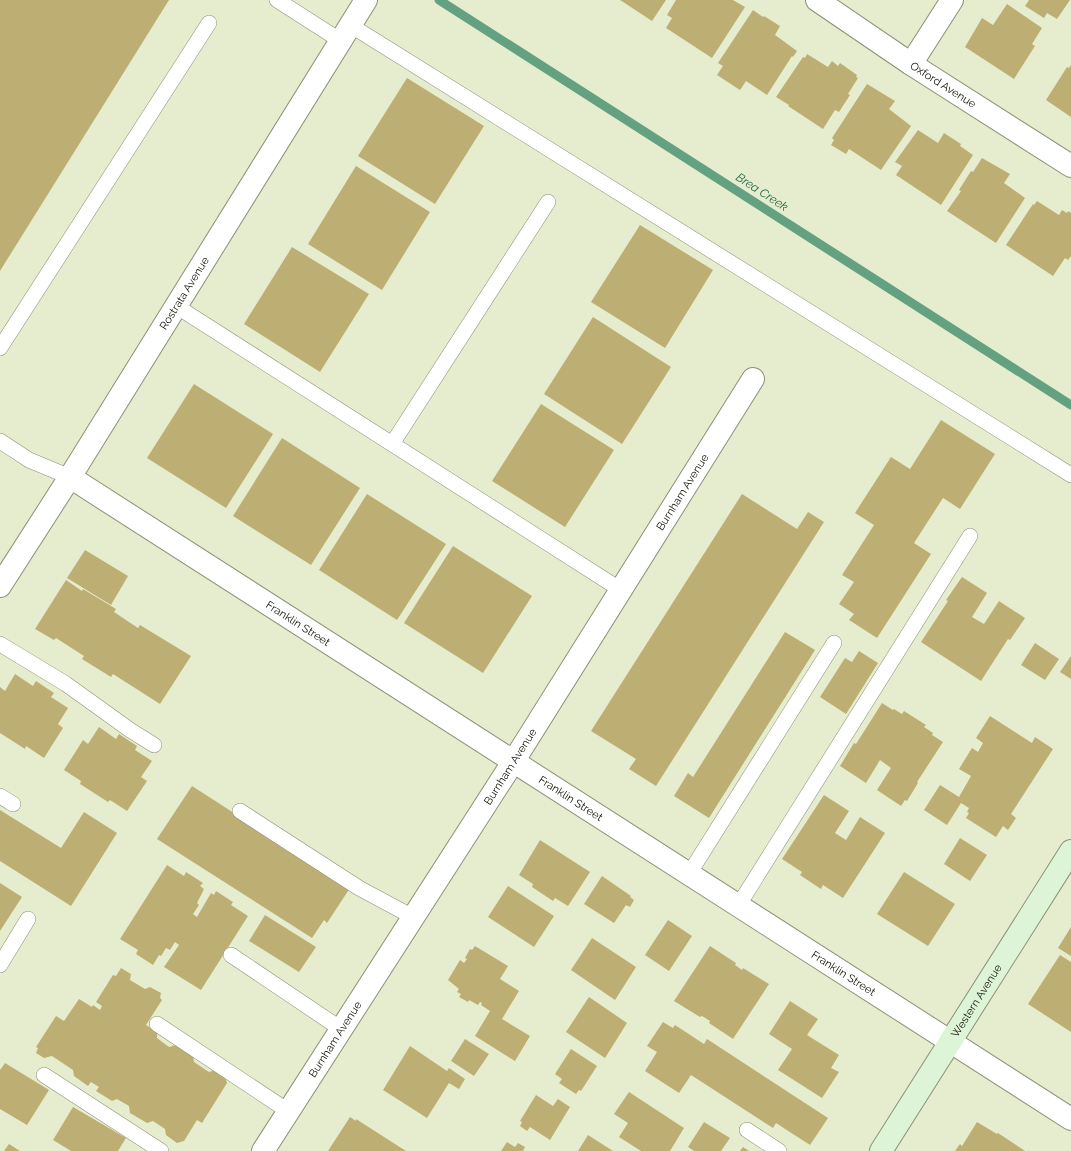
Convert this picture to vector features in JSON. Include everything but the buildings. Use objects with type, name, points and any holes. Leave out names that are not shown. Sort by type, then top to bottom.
[{"type":"street","name":"Rostrata Avenue","points":[[0,586],[70,477],[366,0]]},
{"type":"street","name":"Oxford Avenue","points":[[817,0],[911,64],[1071,166]]},
{"type":"street","points":[[911,64],[952,0]]},
{"type":"street","name":"Burnham Avenue","points":[[263,1151],[513,762],[753,379]]},
{"type":"street","name":"Franklin Street","points":[[70,477],[1071,1119]]},
{"type":"street","name":"Western Avenue","points":[[881,1151],[1071,851]]},
{"type":"lane","points":[[277,0],[348,29],[1071,475]]},
{"type":"lane","points":[[0,348],[209,23]]},
{"type":"lane","points":[[392,444],[548,202]]},
{"type":"lane","points":[[176,306],[621,590]]},
{"type":"lane","points":[[0,441],[29,460],[70,477]]},
{"type":"lane","points":[[738,906],[970,536]]},
{"type":"lane","points":[[689,874],[834,643]]},
{"type":"lane","points":[[0,644],[66,684],[130,730],[154,745]]},
{"type":"lane","points":[[0,796],[13,804]]},
{"type":"lane","points":[[240,811],[359,888],[413,917]]},
{"type":"lane","points":[[0,965],[28,919]]},
{"type":"lane","points":[[230,956],[341,1029]]},
{"type":"lane","points":[[157,1024],[288,1111]]},
{"type":"lane","points":[[44,1075],[161,1151]]},
{"type":"lane","points":[[747,1130],[779,1151]]},
{"type":"waterway","name":"Brea Creek","points":[[439,0],[1071,405]]}]
